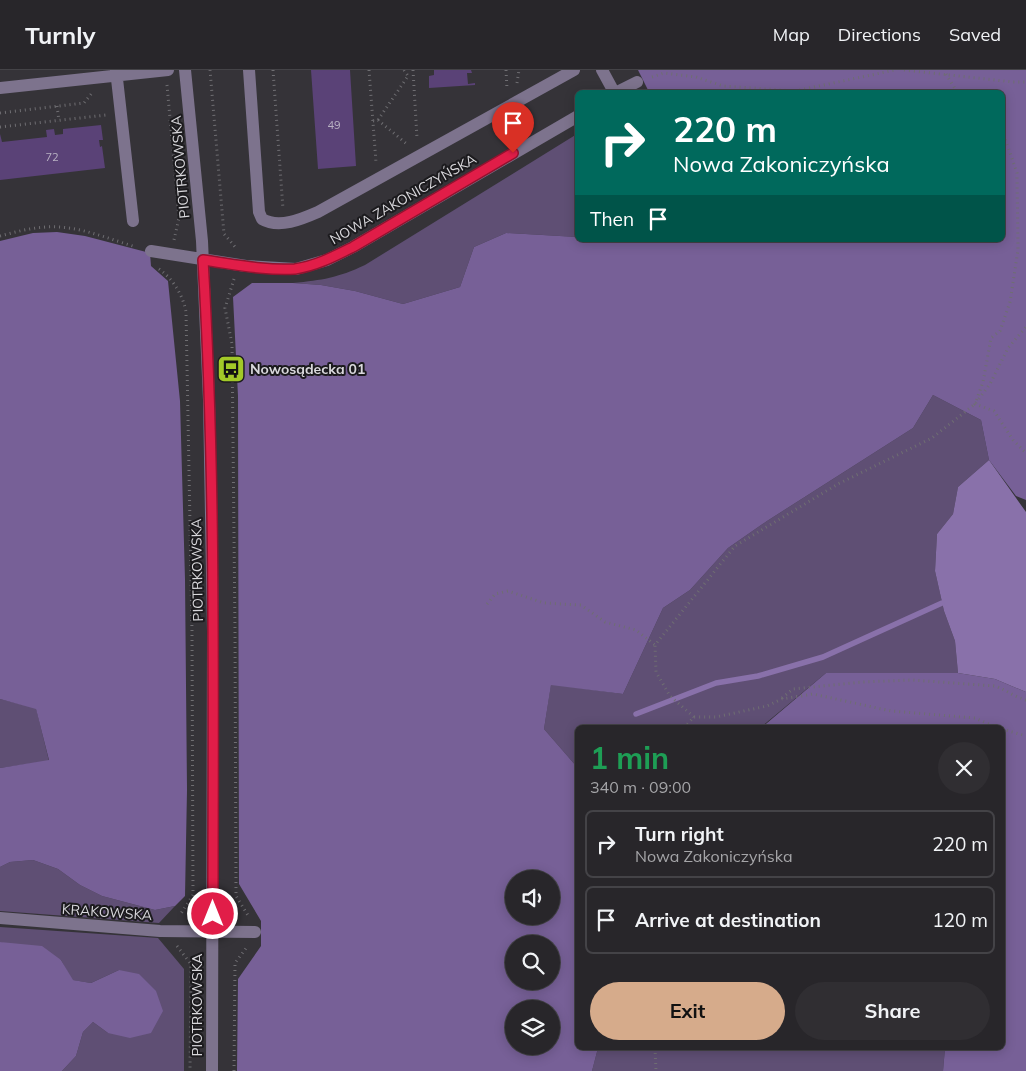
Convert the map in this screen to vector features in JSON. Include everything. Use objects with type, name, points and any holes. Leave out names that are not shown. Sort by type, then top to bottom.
[{"type":"street","points":[[0,88],[117,73],[166,70]]},
{"type":"street","name":"PIOTRKOWSKA","points":[[186,70],[203,260],[209,391],[213,622],[212,1071]]},
{"type":"street","points":[[248,70],[259,212],[266,222],[274,224],[300,219],[318,212],[574,70]]},
{"type":"street","points":[[602,70],[615,90]]},
{"type":"street","points":[[117,73],[133,221]]},
{"type":"street","points":[[620,90],[637,82]]},
{"type":"street","name":"NOWA ZAKONICZYŃSKA","points":[[203,260],[277,269],[296,268],[327,260],[353,247],[575,118]]},
{"type":"street","points":[[151,251],[203,260]]},
{"type":"street","name":"KRAKOWSKA","points":[[0,918],[160,931],[213,932],[253,937]]},
{"type":"path","points":[[166,70],[179,218],[172,245]]},
{"type":"path","points":[[210,70],[224,234],[238,251]]},
{"type":"path","points":[[274,70],[284,223]]},
{"type":"path","points":[[369,70],[377,180]]},
{"type":"path","points":[[404,70],[408,76]]},
{"type":"path","points":[[413,70],[419,156]]},
{"type":"path","points":[[506,70],[508,93]]},
{"type":"path","points":[[800,90],[895,70]]},
{"type":"path","points":[[904,70],[1026,82]]},
{"type":"path","points":[[637,82],[664,73],[696,77],[724,86],[781,90]]},
{"type":"path","points":[[946,73],[956,90]]},
{"type":"path","points":[[373,121],[378,120],[408,76]]},
{"type":"path","points":[[408,76],[413,76]]},
{"type":"path","points":[[0,113],[84,103],[94,91]]},
{"type":"path","points":[[57,106],[58,121]]},
{"type":"path","points":[[0,127],[111,115]]},
{"type":"path","points":[[378,120],[400,139]]},
{"type":"path","points":[[975,404],[983,382],[991,338],[1000,331],[1010,302],[1018,250],[1017,173],[1005,139]]},
{"type":"path","points":[[0,236],[22,230],[46,227],[67,228],[93,233],[151,251]]},
{"type":"path","points":[[170,277],[184,303],[186,312],[192,631],[193,895],[177,920]]},
{"type":"path","points":[[234,281],[225,308],[232,344],[236,896],[250,920]]},
{"type":"path","points":[[991,725],[975,718],[891,711],[813,694],[782,699],[767,706],[716,716],[694,717],[670,696],[656,672],[655,645],[734,546],[838,484],[932,438],[975,404],[990,384],[1008,348],[1026,327]]},
{"type":"path","points":[[975,404],[994,411],[1012,440],[1026,453]]},
{"type":"path","points":[[487,604],[495,594],[508,591],[544,603],[581,605],[606,622],[636,630],[655,645]]},
{"type":"path","points":[[782,699],[793,689],[863,682],[912,680],[995,686],[1004,689],[1015,697],[1026,700]]},
{"type":"path","points":[[687,725],[694,717]]},
{"type":"path","points":[[1005,730],[1026,736]]},
{"type":"path","points":[[234,1071],[235,963],[253,937]]},
{"type":"path","points":[[177,947],[190,963],[191,970],[190,1071]]},
{"type":"path","points":[[655,1050],[656,1071]]},
{"type":"shaded area","points":[[638,70],[1026,70],[1026,500],[1016,496],[989,460],[981,420],[933,395],[913,428],[728,548],[690,590],[663,608],[623,694],[551,685],[544,729],[575,765],[575,1050],[597,1050],[592,1071],[237,1071],[238,979],[261,946],[261,921],[239,884],[238,396],[233,297],[252,283],[293,283],[321,285],[355,291],[403,304],[460,287],[474,247],[506,233],[575,237],[575,242],[1005,242],[1005,90],[648,90]]},
{"type":"shaded area","points":[[575,135],[575,237],[506,233],[474,247],[460,287],[403,304],[355,291],[321,285],[293,283],[330,278],[365,265]]},
{"type":"shaded area","points":[[57,232],[85,236],[150,253],[151,266],[168,281],[180,401],[185,579],[187,790],[185,896],[175,906],[155,910],[102,896],[80,885],[58,869],[33,860],[10,862],[0,867],[0,768],[49,760],[36,709],[0,699],[0,241],[33,233]]},
{"type":"shaded area","points":[[933,395],[981,420],[989,460],[958,487],[953,514],[937,534],[935,571],[944,611],[955,641],[958,673],[826,673],[763,725],[575,725],[575,765],[544,729],[551,684],[623,694],[663,608],[690,590],[728,548],[913,428]]},
{"type":"shaded area","points":[[989,460],[1026,512],[1026,692],[995,679],[958,673],[955,641],[944,611],[935,571],[937,534],[953,514],[958,487]]},
{"type":"shaded area","points":[[826,673],[958,673],[995,679],[1026,692],[1026,1071],[943,1071],[945,1050],[1005,1050],[1005,725],[765,725]]},
{"type":"shaded area","points":[[0,699],[36,708],[49,761],[0,768]]},
{"type":"shaded area","points":[[33,860],[58,869],[80,885],[102,896],[155,910],[175,906],[159,923],[0,911],[0,867],[10,862]]},
{"type":"shaded area","points":[[0,927],[158,938],[184,969],[184,1071],[62,1071],[76,1056],[83,1032],[93,1022],[108,1033],[119,970],[91,983],[72,980],[61,960],[0,942]]},
{"type":"shaded area","points":[[0,942],[42,946],[61,960],[73,980],[91,983],[119,970],[139,974],[156,991],[163,1011],[151,1033],[130,1038],[108,1033],[93,1022],[83,1032],[76,1056],[62,1071],[0,1071]]},
{"type":"shaded area","points":[[597,1050],[945,1050],[943,1071],[592,1071]]},
{"type":"building","points":[[311,70],[350,70],[356,166],[318,169]]},
{"type":"building","points":[[434,70],[471,70],[472,73],[467,73],[468,84],[475,83],[475,85],[429,88],[429,76],[434,75]]},
{"type":"building","points":[[101,125],[103,140],[99,140],[100,147],[102,146],[105,168],[0,180],[0,134],[2,142],[47,137],[46,130],[54,129],[55,135],[63,134],[63,129]]},
{"type":"waterway","points":[[636,714],[716,683],[758,676],[823,657],[942,603]]},
{"type":"place","name":"Nowosądecka 01","points":[[231,369]]},
{"type":"route","points":[[213,914],[213,613],[209,400],[203,260],[277,269],[296,268],[327,260],[353,247],[513,153]]}]
